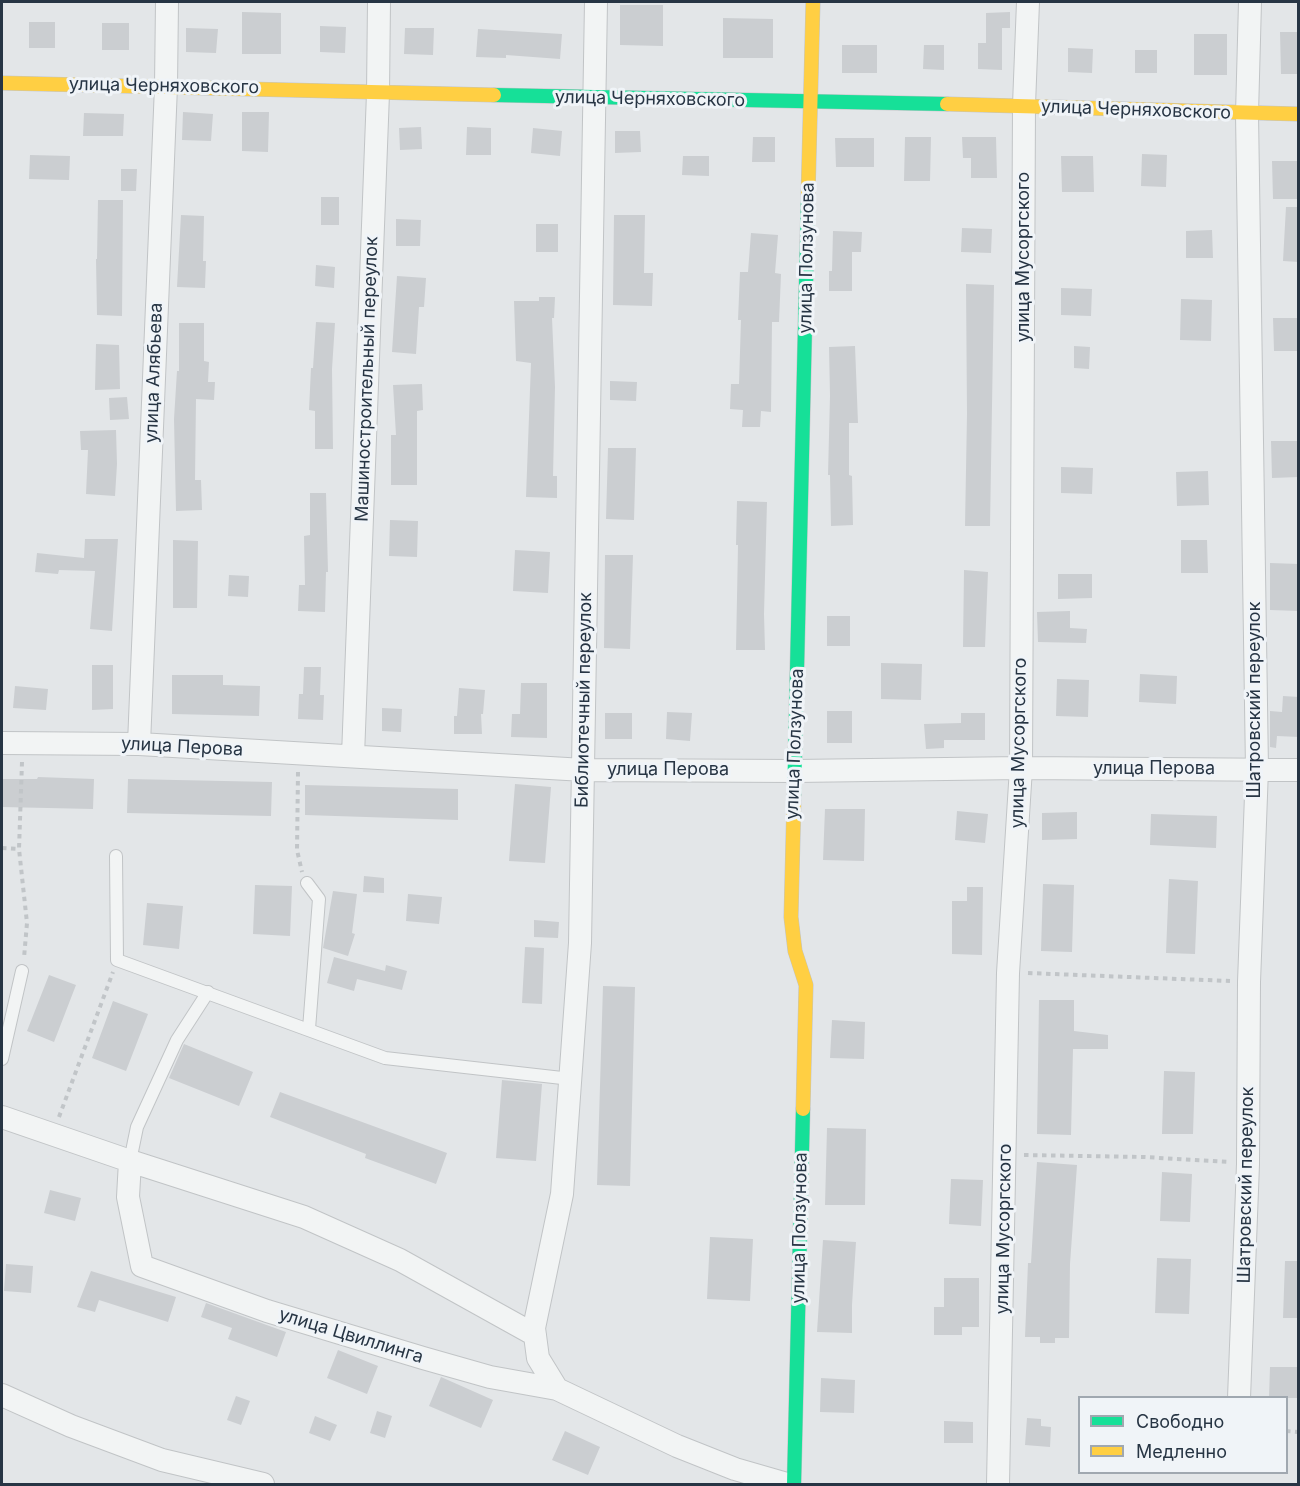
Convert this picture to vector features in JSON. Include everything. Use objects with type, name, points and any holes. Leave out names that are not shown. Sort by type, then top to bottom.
[{"type":"street","name":"улица Алябьева","points":[[139,744],[166,86],[167,2]]},
{"type":"street","name":"Машиностроительный переулок","points":[[353,756],[378,93],[379,2]]},
{"type":"street","name":"Библиотечный переулок","points":[[557,1389],[538,1358],[534,1328],[562,1194],[580,943],[596,2]]},
{"type":"street","name":"улица Ползунова","points":[[794,1485],[806,985],[795,951],[791,917],[813,2]]},
{"type":"street","name":"улица Мусоргского","points":[[998,1485],[1008,972],[1020,768],[1024,105],[1028,2]]},
{"type":"street","name":"Шатровский переулок","points":[[1239,1396],[1248,1164],[1249,982],[1257,769],[1247,114],[1250,2]]},
{"type":"street","name":"улица Черняховского","points":[[2,83],[593,98],[1024,105],[1299,114]]},
{"type":"street","name":"улица Перова","points":[[12,743],[139,744],[584,770],[795,771],[1020,768],[1299,770]]},
{"type":"street","points":[[2,1117],[304,1217],[400,1260],[535,1335]]},
{"type":"street","name":"улица Цвиллинга","points":[[130,1161],[128,1197],[142,1266],[267,1311],[400,1351],[490,1377],[557,1389],[677,1446],[735,1469],[787,1485]]},
{"type":"street","points":[[2,1395],[71,1426],[162,1460],[263,1485]]},
{"type":"lane","points":[[116,856],[117,960],[385,1058],[571,1079]]},
{"type":"lane","points":[[307,883],[319,899],[309,1029]]},
{"type":"lane","points":[[2,1059],[22,971]]},
{"type":"lane","points":[[130,1161],[137,1127],[177,1040],[208,992]]},
{"type":"path","points":[[12,743],[19,849],[27,923],[22,971]]},
{"type":"path","points":[[299,753],[297,850],[307,883]]},
{"type":"path","points":[[2,848],[19,849]]},
{"type":"path","points":[[53,1134],[117,960]]},
{"type":"path","points":[[1008,972],[1249,982]]},
{"type":"path","points":[[1005,1155],[1144,1156],[1248,1164]]},
{"type":"building","points":[[620,5],[663,5],[663,46],[620,45]]},
{"type":"building","points":[[242,12],[281,13],[281,54],[242,54]]},
{"type":"building","points":[[1010,12],[1010,28],[1002,28],[1002,70],[978,69],[978,43],[986,43],[986,13]]},
{"type":"building","points":[[723,18],[773,19],[773,58],[723,58]]},
{"type":"building","points":[[29,22],[55,22],[55,48],[29,48]]},
{"type":"building","points":[[102,23],[129,23],[129,50],[102,50]]},
{"type":"building","points":[[320,26],[346,27],[345,53],[320,52]]},
{"type":"building","points":[[186,28],[218,29],[216,53],[186,52]]},
{"type":"building","points":[[405,28],[434,28],[433,55],[404,54]]},
{"type":"building","points":[[478,29],[562,34],[560,59],[506,55],[506,58],[476,57]]},
{"type":"building","points":[[1280,32],[1299,32],[1299,74],[1281,74]]},
{"type":"building","points":[[1194,34],[1227,34],[1227,75],[1194,75]]},
{"type":"building","points":[[842,45],[877,45],[877,73],[842,73]]},
{"type":"building","points":[[924,45],[944,45],[944,70],[923,69]]},
{"type":"building","points":[[1068,48],[1093,49],[1092,73],[1068,72]]},
{"type":"building","points":[[1135,50],[1157,50],[1157,73],[1135,73]]},
{"type":"building","points":[[183,112],[213,114],[211,141],[182,140]]},
{"type":"building","points":[[242,112],[269,112],[268,152],[242,151]]},
{"type":"building","points":[[84,113],[124,114],[123,136],[83,136]]},
{"type":"building","points":[[421,127],[422,149],[400,150],[399,128]]},
{"type":"building","points":[[467,127],[491,128],[491,155],[466,155]]},
{"type":"building","points":[[533,128],[562,131],[560,156],[531,153]]},
{"type":"building","points":[[615,131],[640,131],[641,152],[615,153]]},
{"type":"building","points":[[753,137],[775,137],[775,162],[752,162]]},
{"type":"building","points":[[905,137],[931,137],[930,181],[904,181]]},
{"type":"building","points":[[962,137],[996,137],[997,178],[971,178],[971,158],[963,158]]},
{"type":"building","points":[[835,138],[874,138],[874,167],[836,167]]},
{"type":"building","points":[[1142,154],[1167,155],[1166,187],[1141,186]]},
{"type":"building","points":[[30,155],[70,156],[69,180],[29,179]]},
{"type":"building","points":[[683,156],[709,156],[709,176],[682,175]]},
{"type":"building","points":[[1061,156],[1093,156],[1094,192],[1062,192]]},
{"type":"building","points":[[1272,161],[1299,161],[1299,199],[1273,199]]},
{"type":"building","points":[[121,169],[137,169],[136,191],[121,191]]},
{"type":"building","points":[[321,197],[339,197],[339,225],[321,225]]},
{"type":"building","points":[[98,200],[123,200],[122,316],[97,315]]},
{"type":"building","points":[[1286,207],[1299,207],[1299,262],[1283,261]]},
{"type":"building","points":[[181,215],[204,216],[205,288],[177,287]]},
{"type":"building","points":[[614,215],[645,215],[644,273],[653,273],[652,306],[613,305]]},
{"type":"building","points":[[396,219],[421,220],[420,246],[396,246]]},
{"type":"building","points":[[536,224],[558,224],[558,252],[536,252]]},
{"type":"building","points":[[962,228],[992,229],[991,253],[961,252]]},
{"type":"building","points":[[1212,230],[1213,258],[1186,258],[1186,231]]},
{"type":"building","points":[[833,231],[862,232],[861,252],[852,252],[852,291],[829,291]]},
{"type":"building","points":[[751,233],[778,235],[775,273],[781,274],[779,322],[772,322],[771,412],[761,411],[760,427],[742,427],[743,410],[730,409],[731,384],[739,384],[740,272],[748,272]]},
{"type":"building","points":[[316,265],[335,267],[334,288],[315,286]]},
{"type":"building","points":[[397,276],[426,278],[424,307],[419,307],[416,354],[392,352]]},
{"type":"building","points":[[966,284],[994,285],[990,526],[965,526]]},
{"type":"building","points":[[1061,288],[1092,289],[1091,316],[1061,315]]},
{"type":"building","points":[[539,297],[555,297],[554,318],[552,318],[555,387],[553,476],[557,476],[557,498],[526,497],[531,363],[516,361],[514,301],[539,301]]},
{"type":"building","points":[[1181,299],[1212,300],[1211,341],[1180,340]]},
{"type":"building","points":[[1273,318],[1299,318],[1299,351],[1274,351]]},
{"type":"building","points":[[316,322],[335,323],[332,369],[333,449],[315,449],[315,411],[309,410]]},
{"type":"building","points":[[179,323],[204,323],[204,361],[209,362],[208,382],[215,382],[214,400],[196,399],[195,480],[201,480],[202,510],[176,511],[174,419],[177,371],[179,371]]},
{"type":"building","points":[[96,344],[119,345],[120,389],[95,390]]},
{"type":"building","points":[[855,346],[858,423],[849,423],[849,475],[852,476],[853,525],[831,526],[830,475],[828,475],[829,347]]},
{"type":"building","points":[[1074,346],[1090,347],[1089,369],[1074,368]]},
{"type":"building","points":[[610,381],[637,382],[636,401],[610,400]]},
{"type":"building","points":[[422,384],[423,410],[417,411],[417,485],[391,485],[391,435],[396,435],[393,385]]},
{"type":"building","points":[[127,397],[129,419],[110,420],[109,398]]},
{"type":"building","points":[[116,430],[115,496],[86,494],[88,450],[81,450],[80,431]]},
{"type":"building","points":[[1271,441],[1299,441],[1299,477],[1272,478]]},
{"type":"building","points":[[608,448],[636,448],[634,520],[606,519]]},
{"type":"building","points":[[1061,467],[1093,468],[1092,494],[1061,493]]},
{"type":"building","points":[[1208,471],[1209,505],[1177,506],[1176,472]]},
{"type":"building","points":[[310,493],[326,493],[328,572],[326,572],[325,612],[298,611],[299,585],[305,585],[304,536],[310,535]]},
{"type":"building","points":[[737,501],[767,502],[765,650],[736,650]]},
{"type":"building","points":[[390,520],[418,521],[417,557],[389,556]]},
{"type":"building","points":[[85,539],[118,539],[112,631],[90,629],[95,571],[59,570],[58,574],[35,572],[37,553],[84,558]]},
{"type":"building","points":[[173,540],[198,541],[197,608],[173,608]]},
{"type":"building","points":[[1181,540],[1207,540],[1208,573],[1181,573]]},
{"type":"building","points":[[515,550],[550,552],[548,593],[513,591]]},
{"type":"building","points":[[605,555],[633,555],[630,649],[604,648]]},
{"type":"building","points":[[1270,563],[1299,564],[1299,611],[1270,610]]},
{"type":"building","points":[[964,570],[988,572],[985,647],[963,647]]},
{"type":"building","points":[[1058,574],[1092,574],[1092,598],[1058,599]]},
{"type":"building","points":[[229,575],[249,576],[248,597],[228,596]]},
{"type":"building","points":[[1070,611],[1070,628],[1087,629],[1086,643],[1038,642],[1037,612]]},
{"type":"building","points":[[827,616],[850,616],[850,646],[827,646]]},
{"type":"building","points":[[881,663],[922,664],[921,700],[881,699]]},
{"type":"building","points":[[92,665],[113,665],[113,709],[92,710]]},
{"type":"building","points":[[304,667],[321,667],[320,695],[324,695],[323,720],[298,719],[299,694],[303,694]]},
{"type":"building","points":[[1140,674],[1177,676],[1176,704],[1139,702]]},
{"type":"building","points":[[172,675],[223,675],[223,685],[260,686],[259,716],[172,714]]},
{"type":"building","points":[[1057,679],[1089,680],[1088,717],[1056,716]]},
{"type":"building","points":[[521,683],[547,683],[547,738],[511,737],[512,714],[520,714]]},
{"type":"building","points":[[15,686],[48,689],[46,710],[13,708]]},
{"type":"building","points":[[459,688],[485,690],[483,714],[481,714],[482,734],[454,734],[454,716],[457,716]]},
{"type":"building","points":[[1283,696],[1299,697],[1299,737],[1277,736],[1276,748],[1270,747],[1270,711],[1282,712]]},
{"type":"building","points":[[382,708],[402,709],[401,732],[382,731]]},
{"type":"building","points":[[827,711],[852,711],[852,743],[827,743]]},
{"type":"building","points":[[667,712],[692,713],[690,741],[666,739]]},
{"type":"building","points":[[605,713],[632,713],[632,739],[605,739]]},
{"type":"building","points":[[961,713],[985,713],[985,740],[944,740],[944,748],[926,749],[924,724],[961,723]]},
{"type":"building","points":[[38,777],[94,779],[93,809],[2,807],[2,779],[37,779]]},
{"type":"building","points":[[128,779],[272,782],[271,816],[127,813]]},
{"type":"building","points":[[515,784],[551,787],[545,863],[509,861]]},
{"type":"building","points":[[305,785],[458,789],[458,820],[305,815]]},
{"type":"building","points":[[825,809],[865,809],[864,861],[823,860]]},
{"type":"building","points":[[957,811],[988,814],[985,843],[955,840]]},
{"type":"building","points":[[1077,812],[1077,839],[1042,840],[1042,813]]},
{"type":"building","points":[[1151,814],[1217,816],[1216,848],[1150,845]]},
{"type":"building","points":[[364,876],[384,878],[384,893],[363,892]]},
{"type":"building","points":[[1169,879],[1198,881],[1195,954],[1166,953]]},
{"type":"building","points":[[1043,884],[1074,885],[1072,952],[1041,951]]},
{"type":"building","points":[[255,885],[292,886],[290,936],[253,934]]},
{"type":"building","points":[[967,887],[983,887],[982,955],[952,954],[952,901],[967,901]]},
{"type":"building","points":[[333,891],[357,894],[352,933],[355,934],[348,956],[323,948]]},
{"type":"building","points":[[408,894],[442,897],[439,924],[406,921]]},
{"type":"building","points":[[147,903],[183,906],[179,949],[143,945]]},
{"type":"building","points":[[534,920],[559,922],[558,938],[534,937]]},
{"type":"building","points":[[525,947],[544,948],[542,1004],[522,1003]]},
{"type":"building","points":[[334,957],[385,971],[386,965],[407,971],[402,990],[357,979],[354,991],[327,983]]},
{"type":"building","points":[[49,975],[76,985],[54,1042],[27,1031]]},
{"type":"building","points":[[603,986],[635,987],[630,1186],[597,1185]]},
{"type":"building","points":[[1039,1000],[1074,1000],[1074,1031],[1108,1035],[1108,1049],[1073,1049],[1071,1135],[1037,1134]]},
{"type":"building","points":[[113,1001],[148,1014],[126,1071],[92,1058]]},
{"type":"building","points":[[832,1020],[865,1022],[864,1059],[830,1058]]},
{"type":"building","points":[[184,1044],[253,1072],[239,1106],[169,1078]]},
{"type":"building","points":[[1164,1071],[1195,1072],[1193,1134],[1162,1134]]},
{"type":"building","points":[[502,1080],[542,1084],[536,1161],[496,1158]]},
{"type":"building","points":[[280,1092],[447,1153],[436,1184],[365,1158],[366,1154],[270,1117]]},
{"type":"building","points":[[827,1128],[866,1129],[865,1205],[825,1205]]},
{"type":"building","points":[[1037,1162],[1077,1165],[1070,1264],[1069,1338],[1055,1338],[1055,1343],[1040,1343],[1040,1337],[1025,1337],[1028,1263],[1031,1263]]},
{"type":"building","points":[[1162,1172],[1192,1174],[1190,1222],[1160,1221]]},
{"type":"building","points":[[951,1179],[983,1180],[981,1226],[949,1224]]},
{"type":"building","points":[[50,1190],[81,1198],[75,1221],[44,1213]]},
{"type":"building","points":[[710,1237],[753,1239],[750,1301],[707,1299]]},
{"type":"building","points":[[823,1240],[856,1242],[852,1333],[817,1332]]},
{"type":"building","points":[[1157,1258],[1191,1259],[1189,1314],[1155,1313]]},
{"type":"building","points":[[1285,1261],[1299,1261],[1299,1318],[1283,1318]]},
{"type":"building","points":[[6,1264],[33,1266],[31,1293],[4,1291]]},
{"type":"building","points":[[91,1271],[176,1297],[168,1322],[99,1300],[95,1312],[77,1307]]},
{"type":"building","points":[[944,1278],[979,1278],[979,1327],[962,1327],[962,1335],[934,1335],[934,1307],[944,1307]]},
{"type":"building","points":[[206,1303],[286,1332],[277,1357],[228,1339],[232,1328],[201,1317]]},
{"type":"building","points":[[338,1350],[378,1366],[367,1394],[327,1378]]},
{"type":"building","points":[[1270,1367],[1299,1367],[1299,1398],[1269,1396]]},
{"type":"building","points":[[441,1377],[493,1400],[481,1428],[429,1406]]},
{"type":"building","points":[[821,1378],[855,1380],[854,1413],[820,1412]]},
{"type":"building","points":[[236,1396],[250,1401],[241,1425],[227,1420]]},
{"type":"building","points":[[377,1411],[392,1416],[385,1438],[370,1433]]},
{"type":"building","points":[[315,1416],[337,1425],[330,1441],[309,1433]]},
{"type":"building","points":[[1027,1418],[1041,1419],[1041,1426],[1051,1427],[1050,1447],[1025,1445]]},
{"type":"building","points":[[944,1421],[973,1422],[973,1443],[944,1443]]},
{"type":"building","points":[[565,1431],[600,1447],[588,1475],[552,1460]]},
{"type":"traffic: fast","points":[[494,95],[947,104]]},
{"type":"traffic: fast","points":[[794,798],[808,198]]},
{"type":"traffic: fast","points":[[794,1484],[803,1109]]},
{"type":"traffic: slow","points":[[808,198],[813,2]]},
{"type":"traffic: slow","points":[[2,83],[494,95]]},
{"type":"traffic: slow","points":[[947,104],[1298,114]]},
{"type":"traffic: slow","points":[[794,798],[791,917],[795,951],[806,985],[803,1109]]}]
